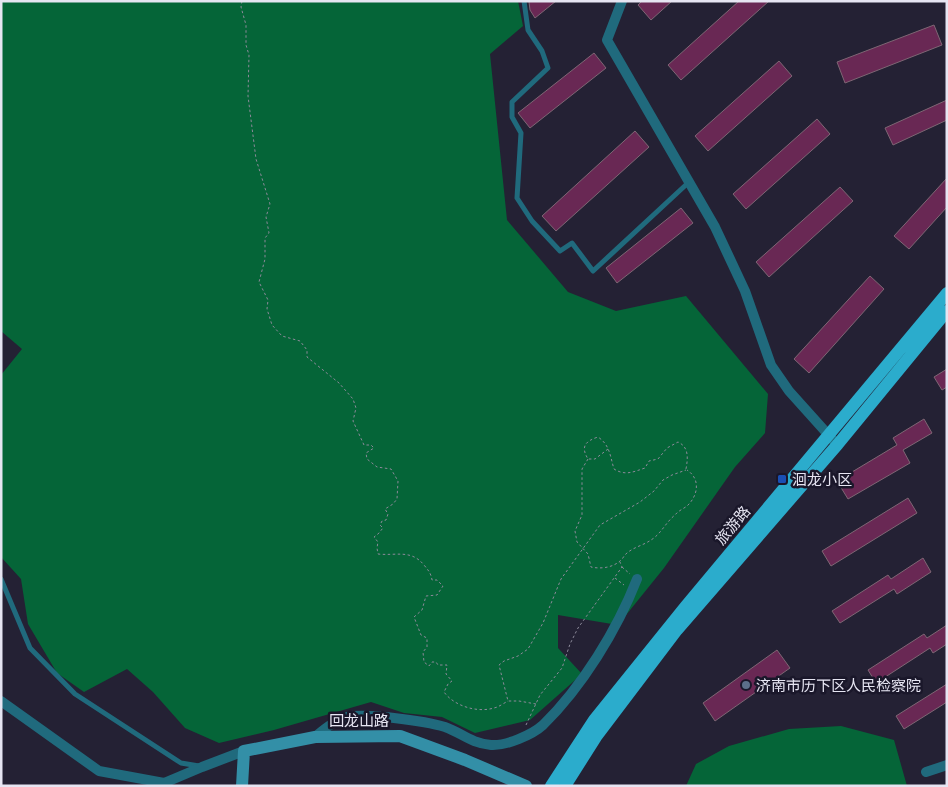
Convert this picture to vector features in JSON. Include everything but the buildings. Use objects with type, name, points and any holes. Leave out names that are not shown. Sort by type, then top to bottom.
[{"type":"main road","name":"旅游路","points":[[565,786],[596,737],[677,630],[833,439],[947,293]]},
{"type":"main road","name":"旅游路","points":[[551,786],[594,720],[685,607],[947,311]]},
{"type":"street","points":[[622,1],[607,40],[715,227],[745,292],[771,365],[789,391],[833,439]]},
{"type":"street","points":[[315,737],[326,727],[346,717],[368,716],[414,721],[446,728],[470,740],[492,745],[510,742],[526,735],[542,726],[574,690],[627,603],[637,579]]},
{"type":"street","points":[[1,701],[99,771],[163,784],[202,766],[244,751],[242,786]]},
{"type":"street","name":"回龙山路","points":[[244,751],[315,737],[400,736],[465,760],[526,786]]},
{"type":"street","points":[[926,772],[947,765]]},
{"type":"lane","points":[[524,1],[528,30],[542,51],[548,68],[512,102],[512,117],[521,133],[517,198],[532,221],[560,251],[572,243],[593,271],[689,182]]},
{"type":"lane","points":[[1,579],[30,648],[75,694],[181,763],[202,766]]},
{"type":"path","points":[[242,1],[241,7],[246,25],[246,45],[249,55],[248,96],[256,160],[270,204],[266,217],[269,233],[265,238],[265,259],[259,282],[268,300],[267,309],[272,325],[282,336],[300,341],[307,350],[307,357],[339,383],[353,399],[356,408],[353,421],[364,445],[371,445],[374,448],[366,453],[367,459],[377,466],[391,469],[398,481],[396,499],[393,504],[385,509],[388,514],[386,520],[382,521],[380,525],[384,528],[374,537],[378,542],[378,554],[398,553],[413,555],[431,574],[432,580],[436,580],[444,586],[437,595],[426,596],[422,610],[414,617],[421,634],[427,638],[427,647],[422,652],[424,662],[429,666],[432,662],[436,662],[438,666],[447,665],[446,674],[452,681],[444,692],[449,699],[458,705],[470,708],[493,709],[508,701],[519,700],[536,704]]},
{"type":"path","points":[[588,459],[584,452],[585,446],[590,439],[598,437],[605,441],[611,452],[614,469],[621,473],[629,473],[644,468],[648,461],[658,459],[667,448],[678,442],[683,444],[688,456],[686,470]]},
{"type":"path","points":[[588,459],[595,459],[608,449]]},
{"type":"path","points":[[588,459],[582,469],[582,515],[575,531],[577,542],[588,554],[591,567],[598,569],[620,562],[628,552],[652,540],[663,530],[674,515],[687,506],[694,497],[697,488],[691,473],[686,470]]},
{"type":"path","points":[[508,701],[499,665],[528,649],[543,623],[561,579],[600,525],[640,502],[654,491],[663,480],[686,470]]},
{"type":"path","points":[[526,735],[525,727],[536,704],[547,685],[562,668],[578,628],[622,567],[620,562]]},
{"type":"path","points":[[615,577],[632,591]]},
{"type":"green space","points":[[1,1],[518,1],[523,26],[490,54],[507,220],[568,292],[616,311],[686,296],[768,394],[765,433],[735,467],[664,568],[618,625],[558,615],[558,648],[582,674],[530,720],[475,733],[442,717],[404,713],[371,702],[274,730],[219,743],[185,728],[153,692],[127,669],[84,692],[57,673],[28,624],[21,579],[1,557],[1,375],[22,349],[1,331]]},
{"type":"green space","points":[[841,726],[894,740],[907,786],[686,786],[696,764],[729,746],[789,729]]},
{"type":"place","name":"洄龙小区","points":[[782,479]]},
{"type":"place","name":"济南市历下区人民检察院","points":[[746,685]]}]
